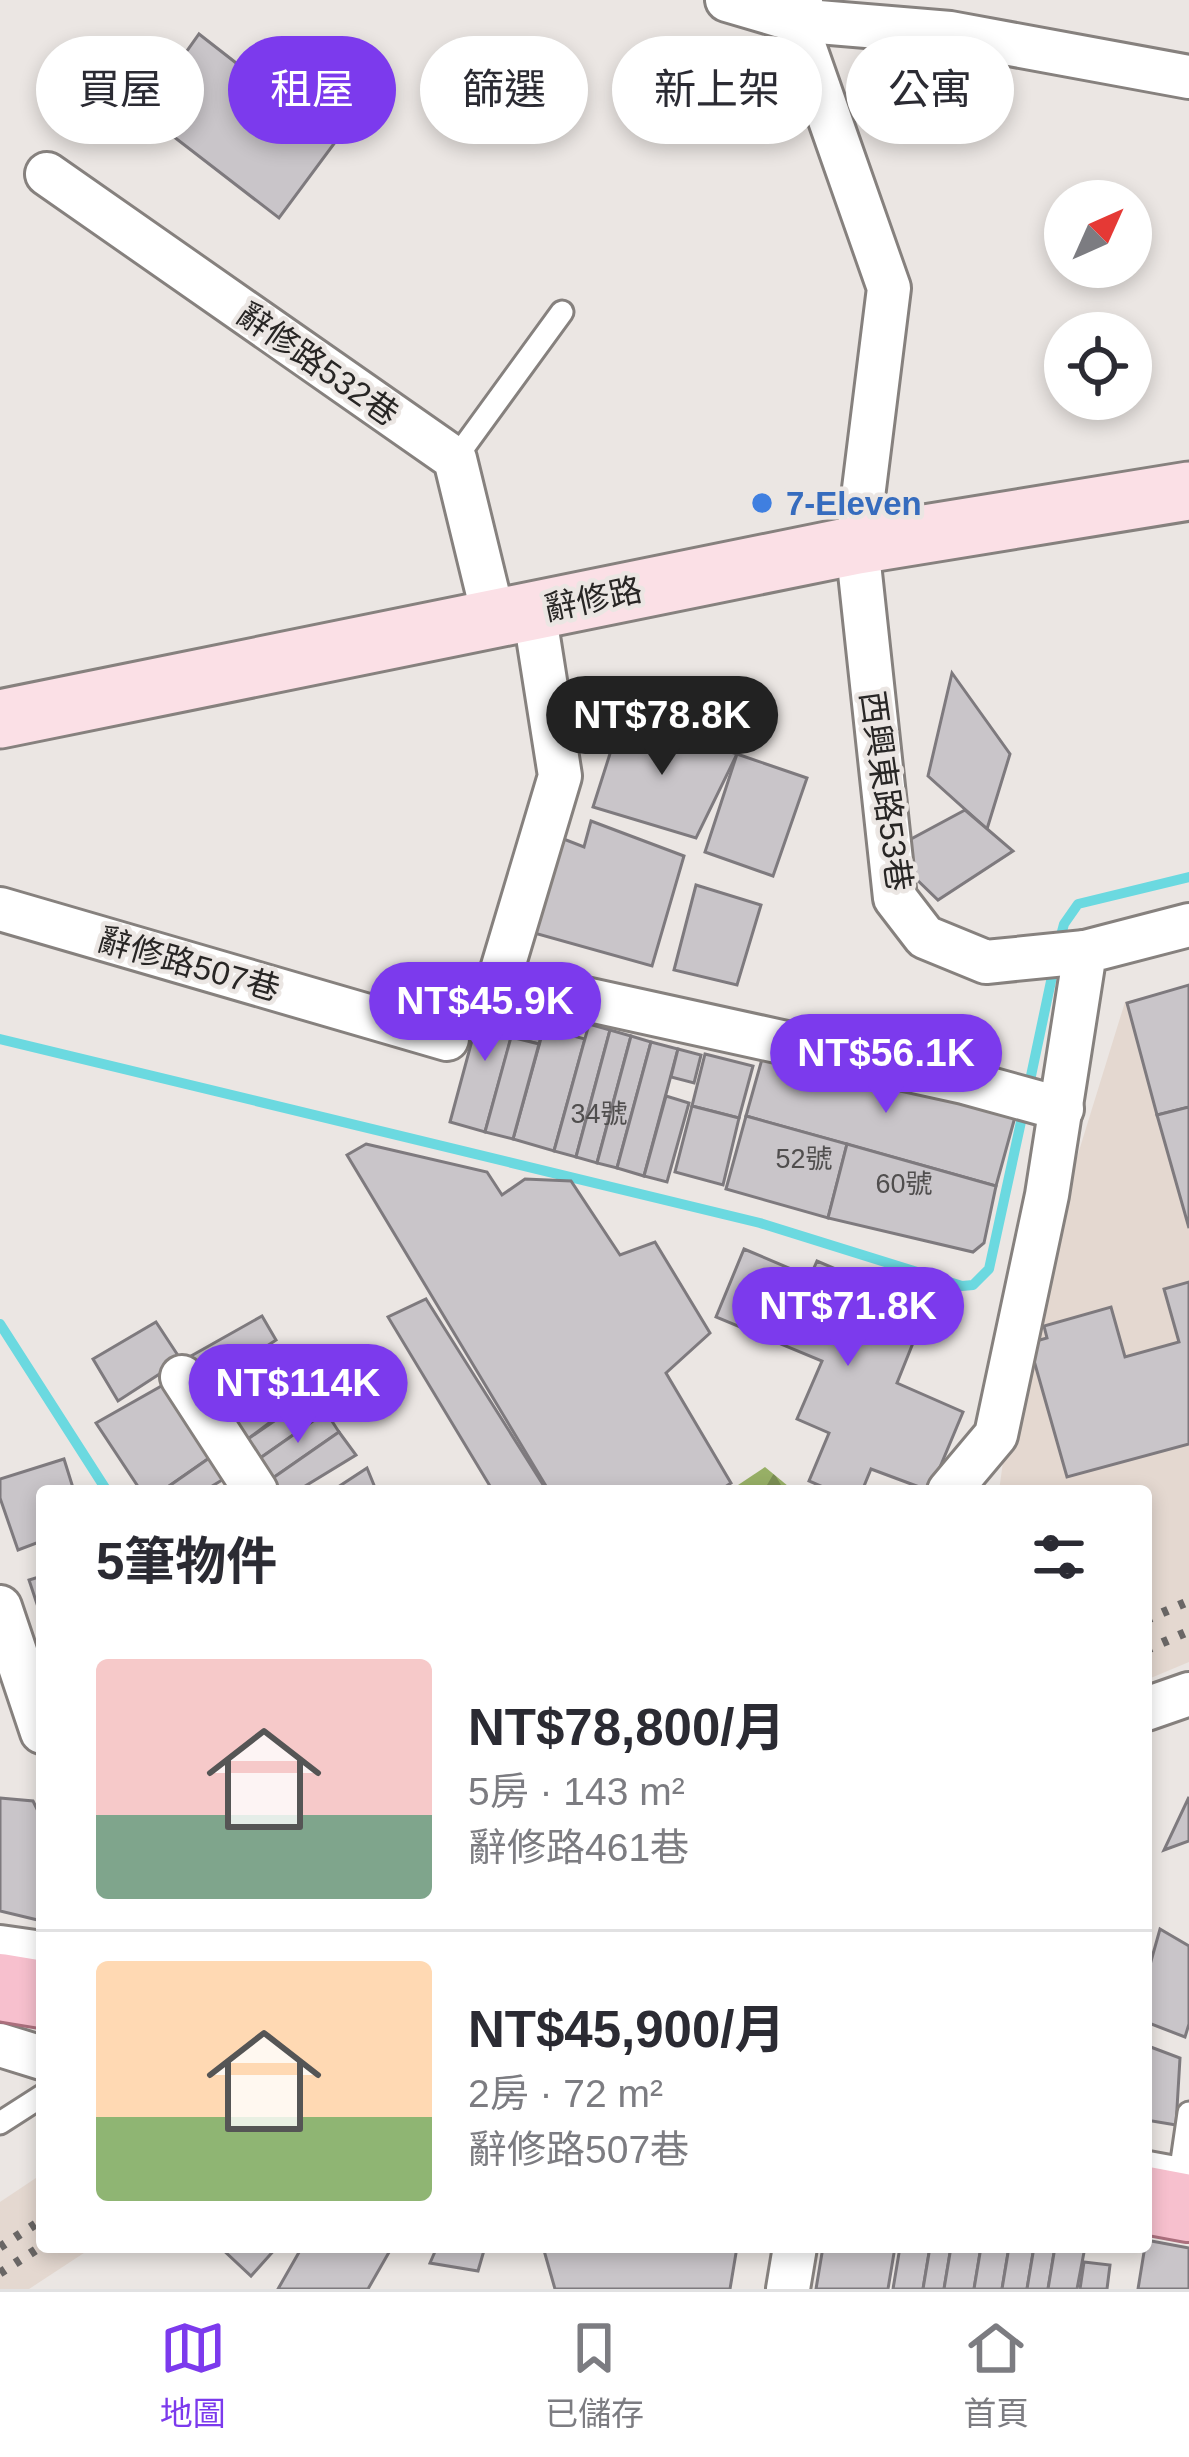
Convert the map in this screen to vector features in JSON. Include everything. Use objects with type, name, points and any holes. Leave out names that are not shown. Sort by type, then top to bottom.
[{"type":"main road","points":[[0,1987],[36,1993]]},
{"type":"street","points":[[727,0],[950,33],[1189,76]]},
{"type":"street","name":"西興東路53巷","points":[[798,10],[889,288],[857,545],[896,898],[925,937],[986,962],[1085,952],[1189,925]]},
{"type":"street","name":"辭修路532巷","points":[[47,174],[455,459]]},
{"type":"street","points":[[455,459],[514,615],[560,776],[499,980],[964,1082],[1062,1109]]},
{"type":"street","name":"辭修路","points":[[0,719],[857,545],[1189,491]]},
{"type":"street","name":"辭修路507巷","points":[[0,909],[447,1039]]},
{"type":"street","points":[[955,1485],[996,1435],[1062,1109],[1085,952]]},
{"type":"street","points":[[182,1377],[252,1485]]},
{"type":"street","points":[[0,1606],[36,1714]]},
{"type":"street","points":[[1152,1707],[1189,1694]]},
{"type":"street","points":[[0,1947],[36,1951]]},
{"type":"street","points":[[0,2045],[36,2056]]},
{"type":"street","points":[[788,2289],[795,2253]]},
{"type":"lane","points":[[455,459],[562,312]]},
{"type":"lane","points":[[0,2123],[36,2100]]},
{"type":"lane","points":[[1152,2167],[1176,2187],[1189,2113]]},
{"type":"shaded area","points":[[1189,985],[1189,1662],[1152,1677],[1152,1485],[1000,1485],[1019,1345],[1125,1002]]},
{"type":"shaded area","points":[[36,2178],[36,2253],[84,2253],[29,2289],[0,2289],[0,2202]]},
{"type":"green space","points":[[765,1467],[787,1485],[738,1485]]},
{"type":"building","points":[[204,38],[228,57],[228,144],[334,144],[279,218],[183,144],[204,144]]},
{"type":"building","points":[[952,673],[1010,754],[987,829],[928,776]]},
{"type":"building","points":[[622,716],[737,754],[696,838],[593,807]]},
{"type":"building","points":[[737,754],[807,778],[773,876],[705,852]]},
{"type":"building","points":[[965,810],[1013,851],[938,900],[911,874],[900,845]]},
{"type":"building","points":[[591,821],[684,856],[652,966],[527,931],[556,836],[584,847]]},
{"type":"building","points":[[696,885],[761,905],[737,985],[674,970]]},
{"type":"building","points":[[1189,985],[1189,1107],[1157,1115],[1127,1003]]},
{"type":"building","points":[[484,996],[520,1006],[485,1132],[450,1122]]},
{"type":"building","points":[[520,1006],[548,1013],[539,1044],[511,1037]]},
{"type":"building","points":[[548,1013],[566,1019],[562,1033],[585,1039],[554,1151],[513,1139]]},
{"type":"building","points":[[589,1024],[610,1030],[576,1157],[554,1151]]},
{"type":"building","points":[[610,1030],[631,1036],[597,1163],[576,1157]]},
{"type":"building","points":[[631,1036],[651,1042],[617,1168],[597,1163]]},
{"type":"building","points":[[511,1037],[539,1044],[513,1139],[485,1132]]},
{"type":"building","points":[[651,1042],[678,1049],[644,1176],[617,1168]]},
{"type":"building","points":[[678,1049],[701,1055],[694,1083],[671,1077]]},
{"type":"building","points":[[764,1052],[1018,1106],[996,1186],[746,1116]]},
{"type":"building","points":[[705,1054],[753,1066],[739,1118],[692,1106]]},
{"type":"building","points":[[666,1096],[689,1103],[667,1182],[644,1176]]},
{"type":"building","points":[[692,1106],[739,1118],[723,1185],[675,1172]]},
{"type":"building","points":[[1189,1107],[1189,1228],[1157,1115]]},
{"type":"building","points":[[746,1116],[847,1144],[828,1218],[726,1189]]},
{"type":"building","points":[[366,1144],[487,1172],[502,1195],[525,1179],[571,1181],[620,1255],[655,1242],[710,1333],[666,1373],[731,1483],[545,1485],[347,1155]]},
{"type":"building","points":[[847,1144],[996,1186],[984,1243],[973,1252],[828,1218]]},
{"type":"building","points":[[744,1249],[810,1277],[817,1261],[927,1308],[897,1383],[963,1412],[933,1485],[914,1485],[871,1469],[864,1485],[809,1481],[829,1433],[797,1419],[822,1361],[716,1317]]},
{"type":"building","points":[[1189,1282],[1189,1444],[1067,1477],[1029,1343],[1047,1338],[1044,1326],[1111,1307],[1125,1357],[1179,1342],[1164,1289]]},
{"type":"building","points":[[426,1299],[543,1485],[489,1485],[388,1317]]},
{"type":"building","points":[[262,1316],[276,1340],[209,1384],[191,1356]]},
{"type":"building","points":[[156,1322],[181,1360],[118,1401],[93,1359]]},
{"type":"building","points":[[275,1366],[289,1382],[232,1424],[219,1404]]},
{"type":"building","points":[[289,1382],[297,1402],[245,1441],[232,1424]]},
{"type":"building","points":[[165,1384],[215,1454],[171,1485],[137,1485],[96,1423]]},
{"type":"building","points":[[315,1393],[326,1412],[256,1461],[245,1441]]},
{"type":"building","points":[[326,1412],[339,1432],[270,1480],[256,1461]]},
{"type":"building","points":[[339,1432],[356,1455],[307,1485],[274,1485],[270,1480]]},
{"type":"building","points":[[215,1454],[227,1477],[214,1485],[171,1485]]},
{"type":"building","points":[[64,1459],[72,1485],[36,1485],[36,1543],[18,1550],[0,1498],[0,1479]]},
{"type":"building","points":[[367,1468],[374,1485],[341,1485]]},
{"type":"building","points":[[1189,1797],[1189,1841],[1164,1850]]},
{"type":"building","points":[[0,1798],[33,1801],[36,1920],[0,1911]]},
{"type":"building","points":[[1160,1929],[1189,1946],[1185,2037],[1152,2024],[1152,1958]]},
{"type":"building","points":[[1152,2048],[1180,2058],[1176,2125],[1152,2121]]},
{"type":"building","points":[[1152,2241],[1189,2248],[1189,2289],[1138,2289],[1144,2253],[1152,2253]]},
{"type":"building","points":[[226,2253],[272,2253],[251,2276]]},
{"type":"building","points":[[299,2253],[389,2253],[368,2289],[278,2289]]},
{"type":"building","points":[[434,2253],[483,2253],[478,2271],[430,2263]]},
{"type":"building","points":[[545,2253],[736,2253],[730,2289],[555,2289]]},
{"type":"building","points":[[822,2253],[894,2253],[888,2289],[816,2289]]},
{"type":"building","points":[[899,2253],[929,2253],[923,2289],[893,2289]]},
{"type":"building","points":[[929,2253],[950,2253],[944,2289],[923,2289]]},
{"type":"building","points":[[950,2253],[980,2253],[974,2289],[944,2289]]},
{"type":"building","points":[[980,2253],[1008,2253],[1002,2289],[974,2289]]},
{"type":"building","points":[[1008,2253],[1033,2253],[1027,2289],[1002,2289]]},
{"type":"building","points":[[1033,2253],[1054,2253],[1048,2289],[1027,2289]]},
{"type":"building","points":[[1054,2253],[1084,2253],[1077,2289],[1048,2289]]},
{"type":"building","points":[[1084,2262],[1110,2265],[1107,2289],[1080,2289]]},
{"type":"waterway","points":[[1059,943],[1064,924],[1078,904],[1189,877]]},
{"type":"waterway","points":[[1028,1090],[1054,967]]},
{"type":"waterway","points":[[0,1039],[760,1223],[962,1286],[973,1285],[989,1269],[1024,1108]]},
{"type":"waterway","points":[[0,1324],[103,1485]]},
{"type":"railway","points":[[1152,1617],[1189,1601]]},
{"type":"railway","points":[[1152,1647],[1189,1631]]},
{"type":"railway","points":[[0,2247],[36,2224]]},
{"type":"railway","points":[[0,2273],[36,2250]]},
{"type":"place","name":"7-Eleven","points":[[762,503]]}]
